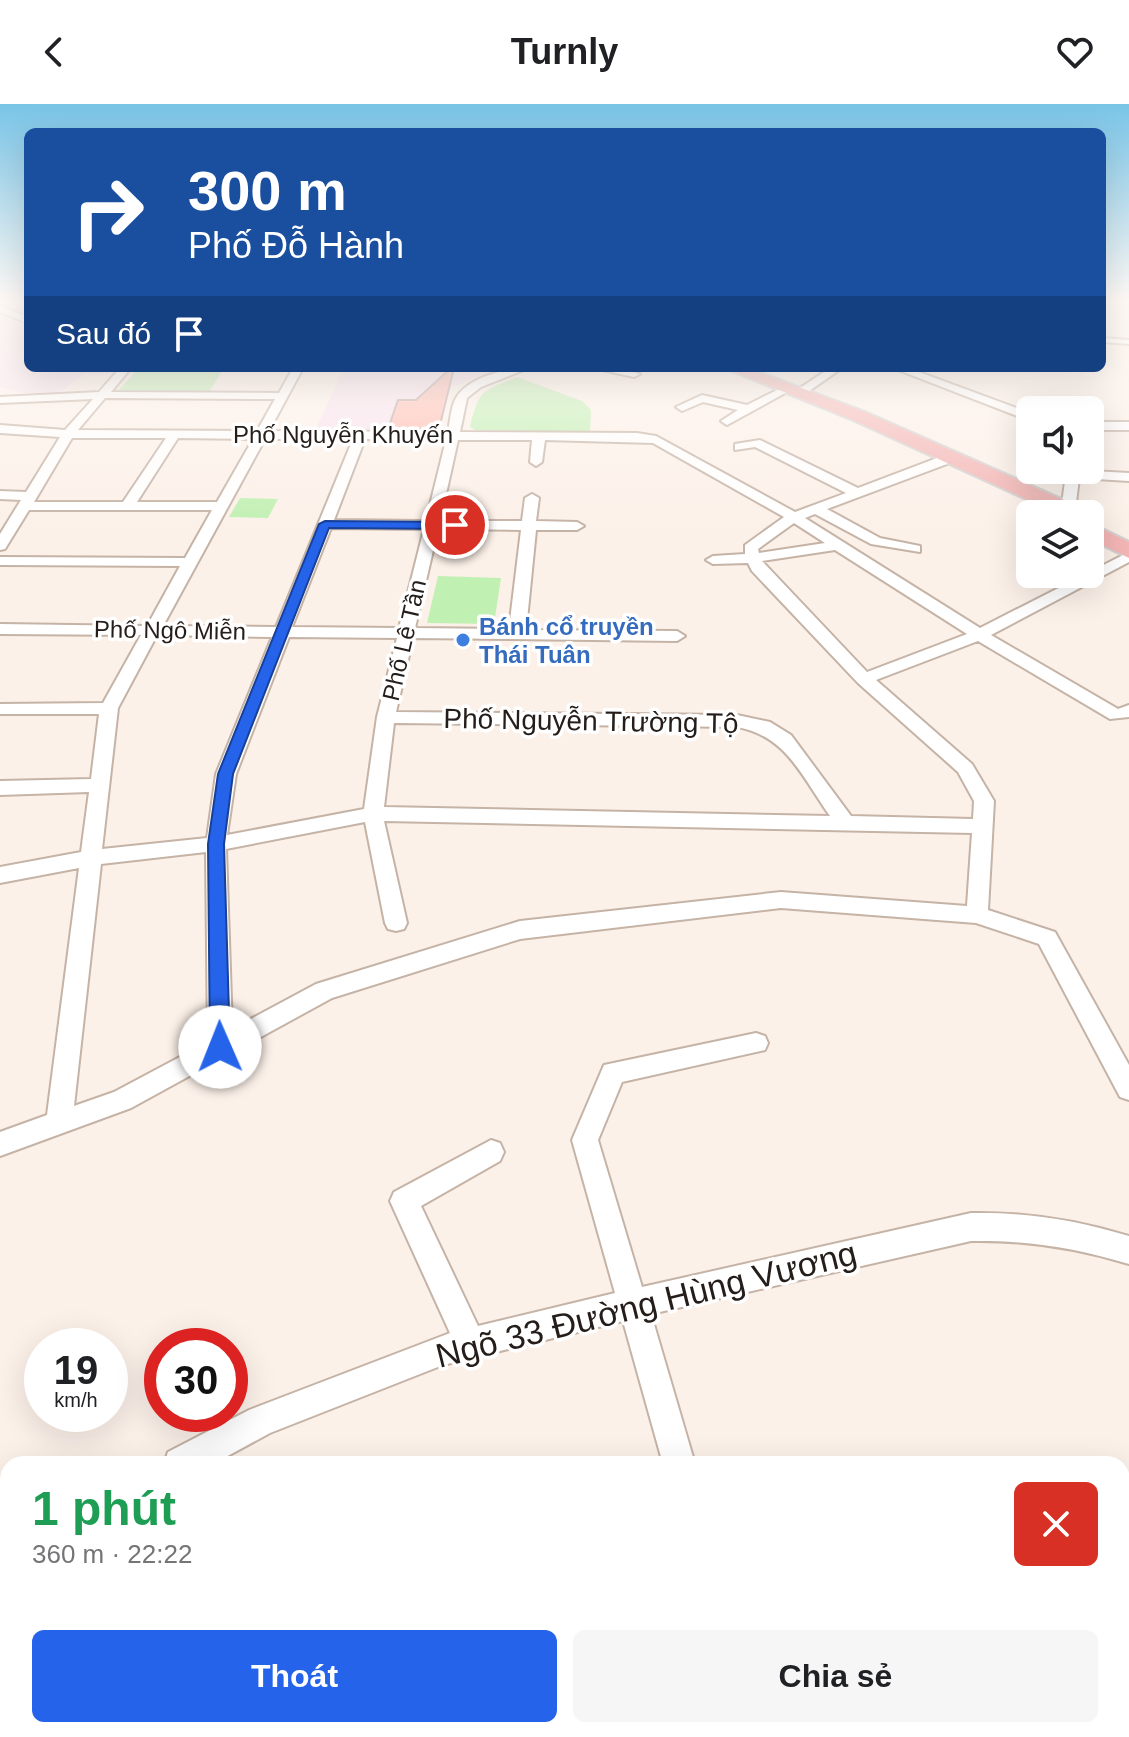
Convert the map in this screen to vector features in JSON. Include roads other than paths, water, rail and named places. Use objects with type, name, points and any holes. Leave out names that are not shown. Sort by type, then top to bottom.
[{"type":"main road","points":[[748,378],[793,393],[1036,500]]},
{"type":"main road","points":[[757,378],[1037,500]]},
{"type":"main road","points":[[1104,528],[1129,541]]},
{"type":"main road","points":[[1104,539],[1129,554]]},
{"type":"street","points":[[0,546],[5,530],[68,434],[117,378]]},
{"type":"street","points":[[59,1123],[109,708],[293,378]]},
{"type":"street","name":"Phố Lê Tần","points":[[396,923],[373,814],[386,717],[462,397],[468,391],[499,378]]},
{"type":"street","points":[[727,421],[749,409],[793,393],[819,378]]},
{"type":"street","points":[[925,378],[1016,412]]},
{"type":"street","points":[[0,400],[101,395],[283,396]]},
{"type":"street","points":[[682,407],[702,398],[749,409]]},
{"type":"street","points":[[1104,426],[1129,426]]},
{"type":"street","name":"Phố Nguyễn Khuyến","points":[[0,429],[68,434],[648,438],[664,443],[794,517],[979,635],[1116,715],[1129,711]]},
{"type":"street","points":[[127,506],[175,434]]},
{"type":"street","points":[[220,1047],[216,844],[226,774],[361,434]]},
{"type":"street","points":[[536,462],[539,436]]},
{"type":"street","points":[[739,447],[756,443],[857,493]]},
{"type":"street","points":[[942,461],[794,517],[750,548],[757,568],[864,679],[965,768],[984,801],[977,915]]},
{"type":"street","points":[[1104,475],[1129,477]]},
{"type":"street","points":[[0,495],[25,501],[127,506],[223,506]]},
{"type":"street","points":[[517,634],[532,498]]},
{"type":"street","points":[[817,509],[876,541],[915,549]]},
{"type":"street","points":[[325,524],[577,526]]},
{"type":"street","points":[[713,560],[754,558],[838,545]]},
{"type":"street","points":[[864,679],[979,635],[1129,554]]},
{"type":"street","points":[[0,561],[192,562]]},
{"type":"street","name":"Phố Ngô Miễn","points":[[0,629],[677,636]]},
{"type":"street","points":[[0,709],[109,708]]},
{"type":"street","name":"Phố Nguyễn Trường Tộ","points":[[386,717],[737,721],[764,726],[785,739],[845,823]]},
{"type":"street","points":[[0,788],[99,785]]},
{"type":"street","points":[[0,875],[91,858],[216,844],[373,814],[982,826]]},
{"type":"street","points":[[0,1144],[122,1100],[324,991],[520,930],[781,900],[977,915],[1047,938],[1129,1089]]},
{"type":"street","points":[[677,1456],[585,1140],[613,1073],[756,1043]]},
{"type":"street","points":[[470,1343],[404,1201],[491,1152]]},
{"type":"street","name":"Ngõ 33 Đường Hùng Vương","points":[[195,1456],[260,1421],[443,1350],[634,1306],[743,1277],[971,1227],[1019,1226],[1090,1238],[1129,1250]]},
{"type":"place","name":"Bánh cổ truyền Thái Tuân","points":[[463,640]]}]
